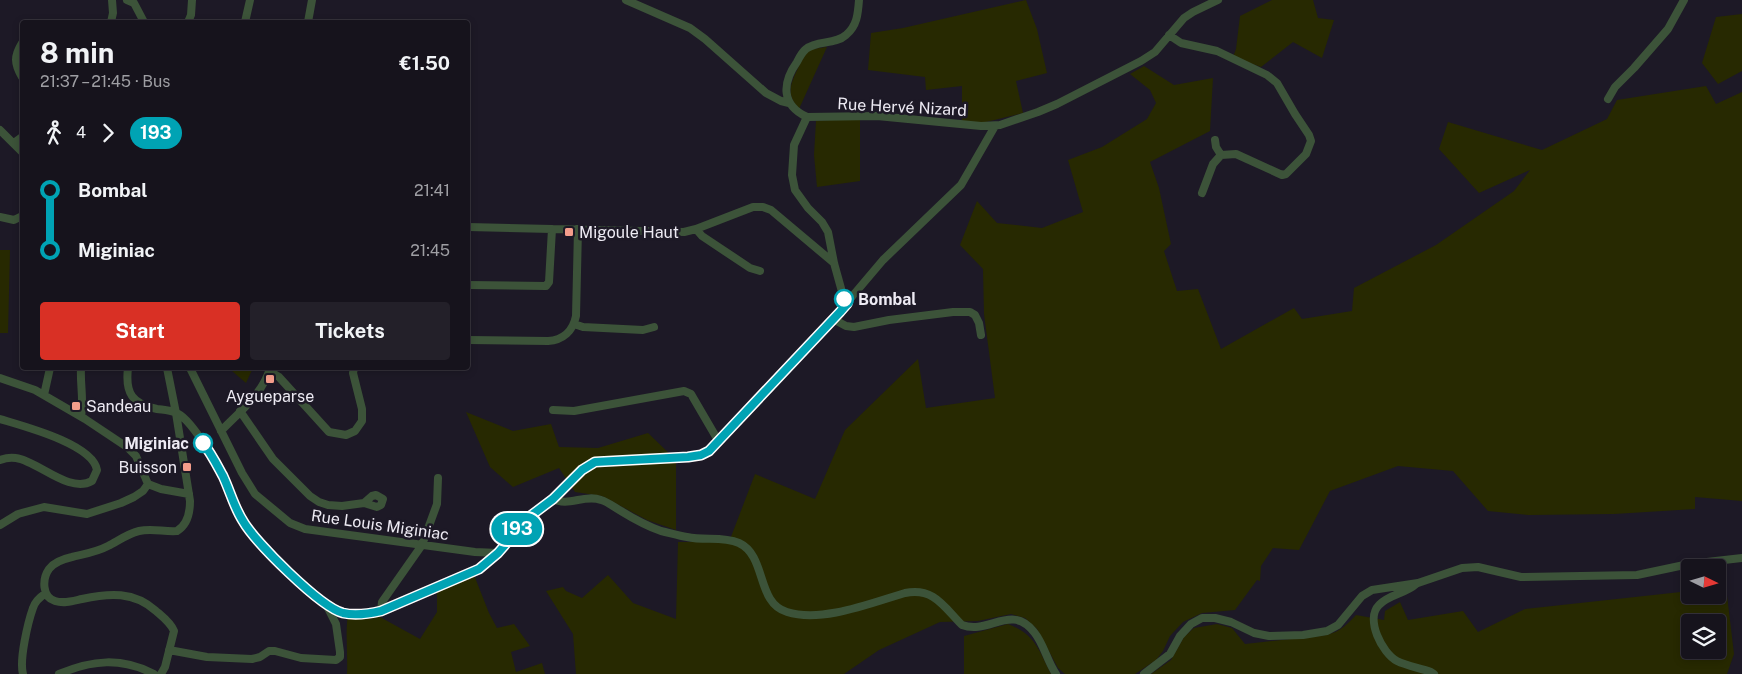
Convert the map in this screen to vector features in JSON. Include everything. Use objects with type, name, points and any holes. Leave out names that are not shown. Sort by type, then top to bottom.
[{"type":"street","points":[[111,20],[112,0]]},
{"type":"street","points":[[128,0],[134,3],[143,20]]},
{"type":"street","points":[[189,20],[192,0]]},
{"type":"street","points":[[245,20],[250,0]]},
{"type":"street","points":[[308,20],[312,0]]},
{"type":"street","points":[[626,0],[690,28],[766,93],[789,103]]},
{"type":"street","points":[[847,304],[834,263],[828,232],[795,190],[792,175],[794,145],[807,117],[797,112],[789,103],[786,94],[786,83],[796,63],[806,50],[845,37],[855,26],[859,0]]},
{"type":"street","points":[[128,370],[127,381],[130,394],[137,403],[149,408],[180,414],[188,422],[223,476],[244,524],[298,580],[326,604],[342,613],[355,614],[381,611],[479,569],[498,553],[529,517],[553,499],[582,470],[595,462],[701,455],[709,451],[833,320],[895,248],[960,185],[995,126],[1038,112],[1107,79],[1151,55],[1184,18],[1218,0]]},
{"type":"street","points":[[1608,99],[1614,87],[1634,68],[1668,29],[1684,0]]},
{"type":"street","points":[[1169,35],[1181,43],[1217,52],[1267,75],[1277,83],[1311,141],[1306,154],[1286,174],[1236,154],[1221,155],[1213,164],[1202,193]]},
{"type":"street","points":[[20,46],[17,51],[16,65],[20,72]]},
{"type":"street","name":"Rue Hervé Nizard","points":[[807,117],[877,116],[995,126]]},
{"type":"street","points":[[0,130],[20,150]]},
{"type":"street","points":[[14,143],[20,138]]},
{"type":"street","points":[[1215,140],[1216,147],[1221,155]]},
{"type":"street","points":[[470,227],[684,232],[754,207],[763,207],[771,210],[834,263]]},
{"type":"street","points":[[0,216],[14,220],[20,217]]},
{"type":"street","points":[[470,285],[546,286],[549,282],[552,229]]},
{"type":"street","points":[[470,340],[557,341],[568,334],[574,324],[578,229]]},
{"type":"street","points":[[696,229],[702,236],[750,268],[760,271]]},
{"type":"street","points":[[822,251],[830,239]]},
{"type":"street","points":[[833,320],[846,326],[854,327],[889,320],[953,312],[970,312],[975,315],[979,323],[981,335]]},
{"type":"street","points":[[574,324],[583,327],[643,330],[654,327]]},
{"type":"street","points":[[44,396],[50,370]]},
{"type":"street","points":[[81,370],[81,416]]},
{"type":"street","points":[[161,674],[165,667],[174,631],[172,626],[153,608],[140,600],[116,594],[62,602],[54,601],[46,593],[44,583],[46,573],[52,565],[60,561],[102,548],[136,532],[152,530],[174,531],[180,529],[186,522],[189,512],[189,494],[167,370]]},
{"type":"street","name":"Rue Louis Miginiac","points":[[191,370],[242,473],[255,494],[290,523],[304,529],[475,552],[498,553]]},
{"type":"street","points":[[221,432],[258,393],[264,384],[269,370],[279,376],[329,432],[346,435],[355,431],[362,421],[362,409],[354,370]]},
{"type":"street","points":[[0,378],[35,390],[81,416],[126,447],[136,456],[148,484],[161,489],[189,494]]},
{"type":"street","points":[[553,410],[574,411],[684,391],[691,394],[719,442]]},
{"type":"street","points":[[240,411],[273,459],[310,496],[328,505],[364,504]]},
{"type":"street","points":[[0,419],[44,433],[83,451],[93,460],[97,470],[96,476],[92,481],[83,484],[52,475],[16,458],[0,460]]},
{"type":"street","points":[[381,611],[382,602],[422,545],[437,504],[438,478]]},
{"type":"street","points":[[0,524],[18,514],[44,507],[87,514],[134,497],[143,491],[148,484]]},
{"type":"street","points":[[553,499],[562,502],[588,497],[602,500],[641,523],[662,531],[688,538],[729,539],[742,544],[749,551],[769,598],[786,612],[823,615],[918,591],[936,598],[962,625],[976,628],[1011,619],[1024,622],[1035,633],[1056,674]]},
{"type":"street","points":[[475,552],[486,562]]},
{"type":"street","points":[[1144,674],[1170,654],[1180,636],[1192,624],[1202,618],[1215,618],[1269,636],[1303,635],[1327,630],[1338,625],[1362,596],[1372,590],[1416,584],[1462,568],[1478,567],[1521,577],[1628,575],[1689,564],[1742,558]]},
{"type":"street","points":[[1416,584],[1409,590],[1386,599],[1378,605],[1373,621],[1374,630],[1386,652],[1396,661],[1434,674]]},
{"type":"street","points":[[23,674],[21,661],[33,606],[46,593]]},
{"type":"street","points":[[170,650],[207,657],[252,658],[275,651],[301,658],[336,660],[340,657],[340,652],[336,624],[326,604]]},
{"type":"street","points":[[59,674],[79,665],[119,662],[154,674]]},
{"type":"green space","points":[[1026,0],[1037,29],[1047,73],[1016,81],[1023,113],[982,123],[962,121],[962,86],[926,90],[925,77],[868,70],[871,33],[903,28]]},
{"type":"green space","points":[[1272,0],[1313,0],[1318,18],[1334,20],[1322,58],[1293,42],[1261,67],[1233,57],[1236,49],[1240,16]]},
{"type":"green space","points":[[1742,14],[1742,71],[1718,84],[1702,63],[1716,17]]},
{"type":"green space","points":[[827,47],[799,109],[791,93],[796,72],[807,52]]},
{"type":"green space","points":[[1144,66],[1174,85],[1213,78],[1210,131],[1150,162],[1159,188],[1171,244],[1164,251],[1177,291],[1198,289],[1221,349],[1294,308],[1302,319],[1352,311],[1354,288],[1436,245],[1514,191],[1530,170],[1479,193],[1439,149],[1448,122],[1542,150],[1607,119],[1617,100],[1706,86],[1716,104],[1742,92],[1742,501],[1695,497],[1695,509],[1614,514],[1528,515],[1488,511],[1453,471],[1398,466],[1330,491],[1299,550],[1273,548],[1261,566],[1260,581],[1257,580],[1235,610],[1202,613],[1183,622],[1170,636],[1163,651],[1156,660],[1135,674],[1065,674],[1058,668],[1037,629],[1025,618],[1011,614],[978,621],[940,622],[879,650],[844,674],[576,674],[573,634],[546,591],[563,587],[566,591],[582,598],[608,575],[633,603],[676,619],[678,542],[729,542],[755,474],[815,499],[845,430],[918,359],[926,408],[995,398],[984,314],[983,269],[960,245],[977,201],[997,223],[1042,228],[1083,212],[1068,160],[1102,147],[1147,119],[1156,103],[1150,90],[1130,74]]},
{"type":"green space","points":[[860,118],[860,181],[817,187],[814,155],[816,121]]},
{"type":"green space","points":[[0,250],[10,250],[8,333],[0,333]]},
{"type":"green space","points":[[232,370],[252,370],[246,383]]},
{"type":"green space","points":[[466,412],[513,431],[551,424],[559,447],[598,448],[648,433],[676,460],[676,530],[647,520],[602,496],[575,492],[559,468],[513,487],[490,467]]},
{"type":"green space","points":[[474,575],[497,628],[514,624],[530,646],[511,652],[516,672],[542,663],[545,674],[347,674],[348,614],[380,617],[420,639],[437,612],[437,592]]},
{"type":"green space","points":[[1726,587],[1734,654],[1727,674],[1151,674],[1171,660],[1184,637],[1194,628],[1217,624],[1232,628],[1245,644],[1331,634],[1348,623],[1356,615],[1384,620],[1385,611],[1400,602],[1408,620],[1463,611],[1478,632],[1525,609],[1681,592],[1681,604],[1726,604]]},
{"type":"green space","points":[[1008,624],[1030,638],[1039,650],[1051,674],[964,674],[964,636]]},
{"type":"bus line","name":"193","points":[[203,443],[223,476],[244,524],[305,588],[326,604],[342,613],[367,614],[381,611],[479,569],[498,553],[529,517],[544,507],[582,470],[595,462],[688,457],[701,455],[709,451],[840,312],[847,304],[844,299]]},
{"type":"place","name":"Migoule Haut","points":[[569,232]]},
{"type":"place","name":"Bombal","points":[[844,299]]},
{"type":"place","name":"Aygueparse","points":[[270,379]]},
{"type":"place","name":"Sandeau","points":[[76,406]]},
{"type":"place","name":"Miginiac","points":[[203,443]]},
{"type":"place","name":"Buisson","points":[[187,467]]}]
